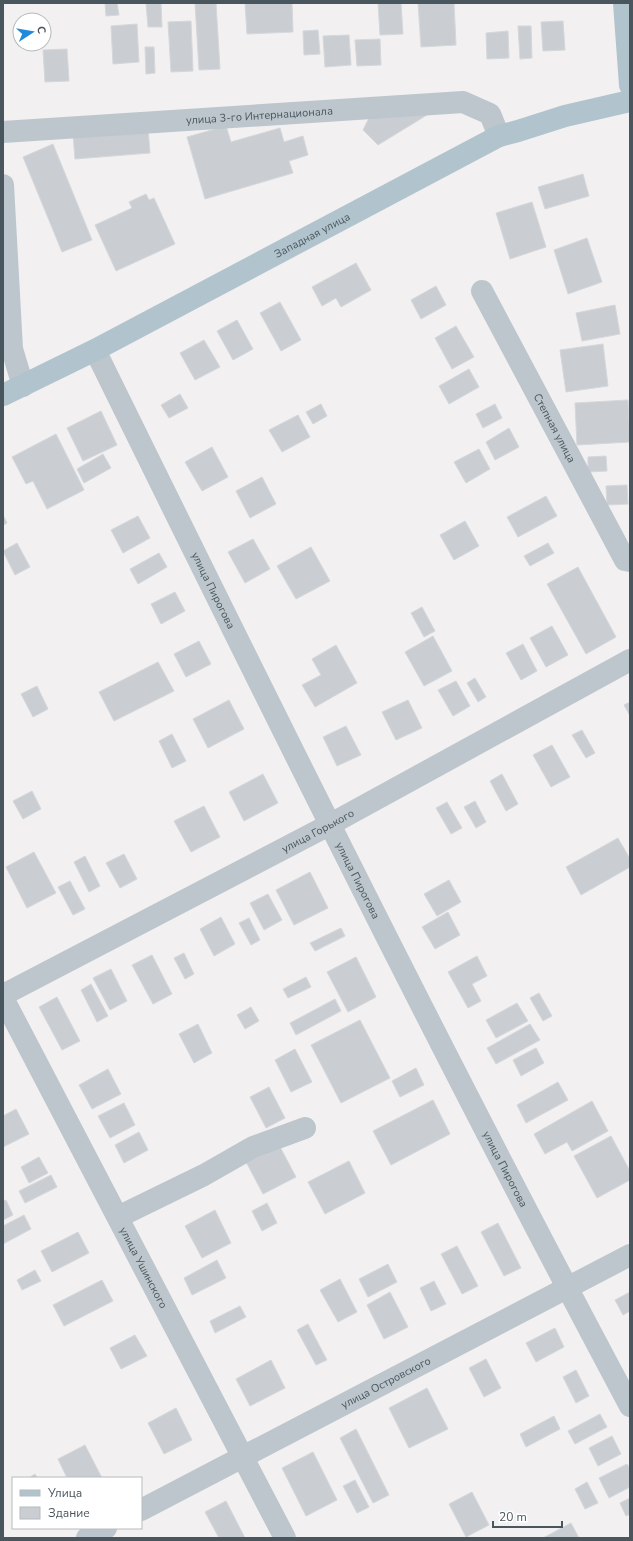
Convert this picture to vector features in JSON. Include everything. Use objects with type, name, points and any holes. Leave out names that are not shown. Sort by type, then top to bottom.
[{"type":"main road","points":[[624,3],[630,85]]},
{"type":"main road","name":"Западная улица","points":[[3,396],[95,350],[499,136],[518,132],[565,116],[630,100]]},
{"type":"street","name":"улица 3-го Интернационала","points":[[3,132],[463,102],[490,114],[499,136]]},
{"type":"street","points":[[3,185],[12,349],[23,386]]},
{"type":"street","name":"Степная улица","points":[[482,291],[625,560],[630,561]]},
{"type":"street","name":"улица Пирогова","points":[[95,350],[329,825],[567,1288],[630,1406]]},
{"type":"street","name":"улица Горького","points":[[3,996],[329,825],[630,660]]},
{"type":"street","name":"улица Ушинского","points":[[3,996],[285,1538]]},
{"type":"street","points":[[118,1217],[204,1175],[253,1147],[305,1128]]},
{"type":"street","name":"улица Островского","points":[[142,1509],[630,1255]]},
{"type":"street","points":[[87,1538],[104,1529]]},
{"type":"building","points":[[105,3],[117,3],[119,15],[106,16]]},
{"type":"building","points":[[146,3],[161,3],[162,27],[148,27]]},
{"type":"building","points":[[195,3],[216,3],[220,69],[199,70]]},
{"type":"building","points":[[245,3],[292,3],[293,32],[247,34]]},
{"type":"building","points":[[378,3],[401,3],[403,34],[380,35]]},
{"type":"building","points":[[418,3],[454,3],[456,45],[421,47]]},
{"type":"building","points":[[191,21],[193,71],[171,72],[168,22]]},
{"type":"building","points":[[563,21],[565,50],[543,51],[541,22]]},
{"type":"building","points":[[137,24],[139,62],[113,64],[111,26]]},
{"type":"building","points":[[518,26],[531,26],[532,58],[520,59]]},
{"type":"building","points":[[318,30],[320,54],[304,55],[303,31]]},
{"type":"building","points":[[508,31],[509,58],[487,59],[486,33]]},
{"type":"building","points":[[349,35],[351,65],[325,67],[323,36]]},
{"type":"building","points":[[380,39],[381,65],[357,66],[355,40]]},
{"type":"building","points":[[145,47],[154,47],[155,73],[146,74]]},
{"type":"building","points":[[67,49],[69,81],[45,82],[43,52],[52,52],[52,50]]},
{"type":"building","points":[[427,115],[378,145],[363,130],[369,118]]},
{"type":"building","points":[[226,126],[231,142],[280,128],[284,142],[303,136],[308,155],[289,161],[293,173],[205,199],[187,137]]},
{"type":"building","points":[[148,128],[150,153],[75,159],[73,134]]},
{"type":"building","points":[[53,144],[92,240],[62,252],[23,157]]},
{"type":"building","points":[[583,174],[589,196],[545,209],[538,187]]},
{"type":"building","points":[[146,194],[149,200],[154,198],[175,244],[116,271],[95,225],[132,208],[129,202]]},
{"type":"building","points":[[532,202],[546,247],[510,259],[496,213]]},
{"type":"building","points":[[587,238],[602,282],[568,294],[554,250]]},
{"type":"building","points":[[356,263],[371,290],[341,307],[336,298],[322,306],[312,287]]},
{"type":"building","points":[[436,286],[446,305],[421,319],[411,300]]},
{"type":"building","points":[[280,302],[301,340],[281,351],[260,313]]},
{"type":"building","points":[[615,305],[620,334],[582,341],[576,313]]},
{"type":"building","points":[[237,320],[253,349],[233,360],[217,331]]},
{"type":"building","points":[[456,326],[474,357],[452,369],[435,338]]},
{"type":"building","points":[[204,340],[220,367],[195,380],[180,353]]},
{"type":"building","points":[[603,344],[608,386],[566,392],[560,350]]},
{"type":"building","points":[[469,369],[479,387],[449,404],[439,386]]},
{"type":"building","points":[[180,394],[188,408],[169,418],[161,405]]},
{"type":"building","points":[[628,400],[630,442],[577,445],[575,403]]},
{"type":"building","points":[[321,404],[327,416],[313,424],[306,412]]},
{"type":"building","points":[[495,404],[502,418],[483,428],[476,414]]},
{"type":"building","points":[[101,411],[117,445],[83,461],[67,428]]},
{"type":"building","points":[[298,415],[310,437],[282,452],[269,430]]},
{"type":"building","points":[[509,428],[519,447],[495,460],[486,442]]},
{"type":"building","points":[[56,434],[84,490],[47,509],[33,481],[26,484],[12,457]]},
{"type":"building","points":[[212,447],[228,477],[202,491],[185,462]]},
{"type":"building","points":[[479,449],[490,469],[466,483],[454,462]]},
{"type":"building","points":[[103,454],[111,468],[84,483],[77,469]]},
{"type":"building","points":[[606,456],[607,471],[588,472],[588,457]]},
{"type":"building","points":[[262,477],[276,504],[250,518],[236,491]]},
{"type":"building","points":[[627,485],[628,504],[607,505],[606,486]]},
{"type":"building","points":[[546,496],[557,516],[518,537],[507,517]]},
{"type":"building","points":[[3,515],[7,523],[3,525]]},
{"type":"building","points":[[138,516],[150,538],[123,553],[111,530]]},
{"type":"building","points":[[465,521],[479,546],[454,560],[440,535]]},
{"type":"building","points":[[253,539],[270,569],[245,583],[228,552]]},
{"type":"building","points":[[17,543],[30,567],[15,575],[3,551]]},
{"type":"building","points":[[548,543],[554,553],[530,566],[524,556]]},
{"type":"building","points":[[311,547],[330,581],[296,599],[277,566]]},
{"type":"building","points":[[159,553],[167,567],[138,584],[130,569]]},
{"type":"building","points":[[578,567],[616,637],[586,654],[547,584]]},
{"type":"building","points":[[175,592],[185,611],[161,624],[151,604]]},
{"type":"building","points":[[422,607],[435,631],[424,637],[411,613]]},
{"type":"building","points":[[552,626],[568,655],[546,667],[530,638]]},
{"type":"building","points":[[433,636],[452,671],[424,686],[405,652]]},
{"type":"building","points":[[199,641],[211,664],[186,677],[174,654]]},
{"type":"building","points":[[523,644],[537,671],[521,680],[506,653]]},
{"type":"building","points":[[336,645],[357,683],[315,707],[302,685],[321,675],[312,659]]},
{"type":"building","points":[[158,662],[174,691],[114,721],[99,692]]},
{"type":"building","points":[[475,678],[486,697],[478,702],[467,683]]},
{"type":"building","points":[[456,681],[470,706],[453,716],[438,690]]},
{"type":"building","points":[[37,686],[48,709],[33,717],[21,694]]},
{"type":"building","points":[[229,700],[244,729],[208,748],[193,719]]},
{"type":"building","points":[[408,700],[422,728],[396,740],[382,712]]},
{"type":"building","points":[[630,702],[630,716],[624,705]]},
{"type":"building","points":[[346,726],[361,755],[337,766],[323,737]]},
{"type":"building","points":[[582,730],[595,753],[586,758],[572,735]]},
{"type":"building","points":[[172,734],[186,761],[172,768],[159,741]]},
{"type":"building","points":[[552,745],[570,777],[551,787],[533,755]]},
{"type":"building","points":[[263,774],[278,803],[244,821],[229,792]]},
{"type":"building","points":[[502,774],[518,804],[506,811],[490,781]]},
{"type":"building","points":[[32,791],[41,809],[23,819],[13,801]]},
{"type":"building","points":[[475,801],[486,822],[476,828],[464,807]]},
{"type":"building","points":[[447,802],[462,828],[451,834],[436,808]]},
{"type":"building","points":[[204,806],[220,837],[191,852],[174,821]]},
{"type":"building","points":[[618,838],[630,859],[630,867],[581,895],[566,867]]},
{"type":"building","points":[[34,852],[56,893],[27,908],[6,867]]},
{"type":"building","points":[[124,854],[137,879],[120,888],[106,863]]},
{"type":"building","points":[[85,856],[100,886],[89,892],[74,862]]},
{"type":"building","points":[[310,872],[328,908],[294,925],[276,890]]},
{"type":"building","points":[[449,880],[461,902],[437,916],[424,894]]},
{"type":"building","points":[[70,881],[85,909],[73,915],[58,887]]},
{"type":"building","points":[[268,894],[282,920],[264,930],[250,903]]},
{"type":"building","points":[[448,912],[460,935],[435,949],[422,927]]},
{"type":"building","points":[[221,917],[235,944],[214,956],[200,929]]},
{"type":"building","points":[[249,918],[260,940],[251,945],[239,923]]},
{"type":"building","points":[[341,928],[345,936],[315,951],[310,943]]},
{"type":"building","points":[[184,953],[194,974],[185,979],[174,958]]},
{"type":"building","points":[[152,955],[172,994],[153,1004],[132,965]]},
{"type":"building","points":[[477,956],[487,976],[472,984],[481,1001],[468,1008],[448,972]]},
{"type":"building","points":[[356,957],[376,997],[348,1012],[327,972]]},
{"type":"building","points":[[111,969],[127,1001],[110,1010],[93,978]]},
{"type":"building","points":[[306,977],[311,987],[288,998],[283,989]]},
{"type":"building","points":[[91,984],[108,1016],[97,1022],[81,990]]},
{"type":"building","points":[[539,993],[552,1016],[543,1021],[530,998]]},
{"type":"building","points":[[57,997],[80,1041],[62,1050],[39,1007]]},
{"type":"building","points":[[335,999],[341,1011],[296,1035],[290,1023]]},
{"type":"building","points":[[517,1003],[528,1021],[496,1038],[486,1020]]},
{"type":"building","points":[[251,1007],[259,1021],[245,1029],[237,1015]]},
{"type":"building","points":[[360,1020],[390,1078],[341,1103],[311,1045]]},
{"type":"building","points":[[198,1024],[212,1053],[194,1063],[179,1034]]},
{"type":"building","points":[[530,1024],[540,1040],[496,1064],[487,1048]]},
{"type":"building","points":[[536,1048],[544,1063],[521,1076],[513,1060]]},
{"type":"building","points":[[295,1049],[312,1082],[291,1092],[275,1060]]},
{"type":"building","points":[[416,1068],[424,1085],[400,1097],[392,1081]]},
{"type":"building","points":[[108,1069],[121,1094],[92,1109],[79,1085]]},
{"type":"building","points":[[558,1082],[568,1100],[526,1123],[517,1105]]},
{"type":"building","points":[[269,1087],[285,1118],[266,1128],[250,1097]]},
{"type":"building","points":[[433,1100],[450,1134],[391,1165],[373,1131]]},
{"type":"building","points":[[592,1101],[608,1131],[572,1151],[567,1142],[545,1154],[534,1134]]},
{"type":"building","points":[[124,1103],[135,1125],[110,1138],[98,1116]]},
{"type":"building","points":[[16,1109],[29,1134],[3,1147],[3,1116]]},
{"type":"building","points":[[139,1132],[148,1150],[124,1163],[115,1145]]},
{"type":"building","points":[[611,1136],[630,1171],[630,1180],[597,1198],[574,1156]]},
{"type":"building","points":[[278,1143],[296,1177],[263,1194],[245,1160]]},
{"type":"building","points":[[39,1157],[48,1173],[29,1183],[21,1167]]},
{"type":"building","points":[[349,1161],[365,1193],[325,1214],[308,1182]]},
{"type":"building","points":[[51,1175],[57,1187],[25,1203],[19,1191]]},
{"type":"building","points":[[6,1200],[13,1215],[3,1220],[3,1201]]},
{"type":"building","points":[[267,1203],[277,1223],[262,1231],[252,1211]]},
{"type":"building","points":[[215,1210],[231,1243],[202,1258],[185,1226]]},
{"type":"building","points":[[24,1215],[31,1229],[3,1244],[3,1226]]},
{"type":"building","points":[[498,1223],[521,1268],[504,1276],[481,1232]]},
{"type":"building","points":[[78,1232],[89,1253],[52,1272],[41,1251]]},
{"type":"building","points":[[457,1246],[478,1286],[462,1294],[441,1254]]},
{"type":"building","points":[[217,1260],[226,1278],[192,1295],[184,1278]]},
{"type":"building","points":[[388,1264],[397,1282],[368,1297],[359,1279]]},
{"type":"building","points":[[35,1270],[41,1281],[22,1290],[17,1280]]},
{"type":"building","points":[[340,1279],[357,1312],[338,1322],[320,1290]]},
{"type":"building","points":[[102,1280],[113,1301],[64,1326],[53,1305]]},
{"type":"building","points":[[434,1281],[446,1304],[431,1311],[420,1288]]},
{"type":"building","points":[[390,1292],[408,1327],[384,1339],[367,1305]]},
{"type":"building","points":[[630,1292],[630,1311],[623,1315],[615,1300]]},
{"type":"building","points":[[240,1306],[246,1317],[215,1333],[210,1321]]},
{"type":"building","points":[[308,1324],[327,1360],[316,1365],[297,1330]]},
{"type":"building","points":[[555,1328],[564,1347],[536,1362],[526,1343]]},
{"type":"building","points":[[135,1335],[147,1356],[121,1369],[110,1348]]},
{"type":"building","points":[[486,1359],[501,1388],[484,1397],[469,1368]]},
{"type":"building","points":[[271,1360],[285,1388],[250,1406],[236,1379]]},
{"type":"building","points":[[576,1370],[589,1396],[576,1403],[563,1377]]},
{"type":"building","points":[[427,1388],[448,1429],[409,1448],[389,1408]]},
{"type":"building","points":[[176,1408],[192,1440],[164,1454],[148,1423]]},
{"type":"building","points":[[600,1414],[607,1427],[575,1444],[568,1431]]},
{"type":"building","points":[[554,1416],[560,1429],[526,1447],[520,1434]]},
{"type":"building","points":[[356,1429],[389,1495],[373,1503],[340,1438]]},
{"type":"building","points":[[612,1436],[621,1454],[598,1466],[589,1448]]},
{"type":"building","points":[[85,1445],[101,1477],[67,1477],[58,1459]]},
{"type":"building","points":[[313,1452],[337,1500],[306,1516],[282,1468]]},
{"type":"building","points":[[627,1464],[630,1469],[630,1487],[609,1498],[599,1478]]},
{"type":"building","points":[[355,1480],[369,1507],[357,1513],[343,1486]]},
{"type":"building","points":[[587,1482],[598,1503],[585,1509],[575,1489]]},
{"type":"building","points":[[472,1492],[489,1525],[466,1537],[449,1504]]},
{"type":"building","points":[[630,1498],[630,1514],[626,1516],[620,1503]]},
{"type":"building","points":[[226,1501],[245,1538],[219,1538],[205,1512]]},
{"type":"building","points":[[571,1523],[579,1538],[543,1538]]}]
